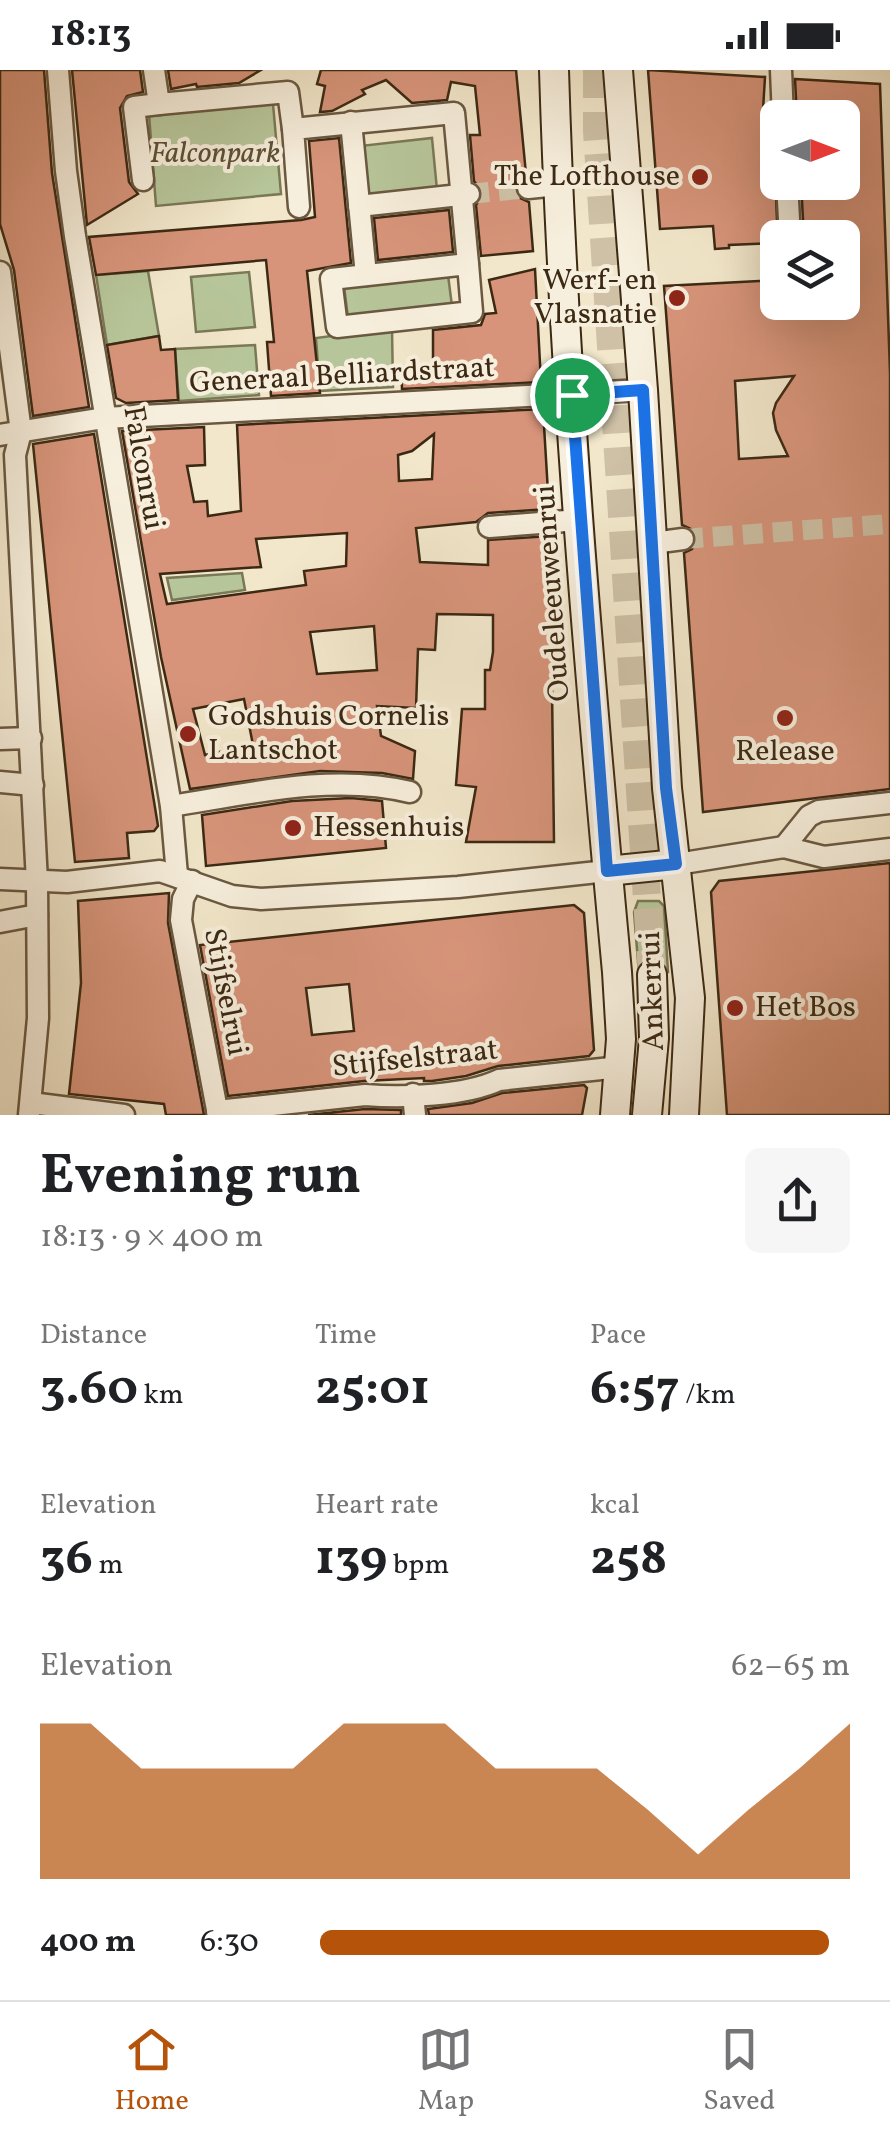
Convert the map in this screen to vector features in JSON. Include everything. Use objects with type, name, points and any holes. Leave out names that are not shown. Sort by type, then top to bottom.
[{"type":"street","name":"Falconrui","points":[[58,70],[66,171],[104,418],[185,878]]},
{"type":"street","points":[[154,70],[158,104]]},
{"type":"street","name":"Oudeleeuwenrui","points":[[554,70],[579,520],[607,871]]},
{"type":"street","points":[[618,70],[643,390],[666,788],[676,864]]},
{"type":"street","points":[[780,70],[782,100]]},
{"type":"street","points":[[143,180],[134,107],[288,92],[299,207]]},
{"type":"street","points":[[293,129],[454,113],[465,195],[472,312],[336,327],[332,279],[468,264]]},
{"type":"street","points":[[352,122],[366,275]]},
{"type":"street","points":[[528,188],[558,185]]},
{"type":"street","points":[[359,206],[465,195]]},
{"type":"street","points":[[0,272],[15,455],[37,882],[38,1018],[30,1109],[124,1115]]},
{"type":"street","name":"Generaal Belliardstraat","points":[[11,434],[104,418],[643,390]]},
{"type":"street","points":[[489,527],[579,520]]},
{"type":"street","points":[[653,543],[683,540]]},
{"type":"street","points":[[0,593],[22,594]]},
{"type":"street","points":[[0,739],[31,738]]},
{"type":"street","points":[[0,782],[33,785]]},
{"type":"street","points":[[171,806],[341,785],[383,785],[410,792]]},
{"type":"street","points":[[784,847],[809,816],[820,811],[890,803]]},
{"type":"street","points":[[0,879],[67,882],[160,870],[232,896],[260,898],[458,886],[676,864],[784,847],[824,858],[890,849]]},
{"type":"street","name":"Ankerrui","points":[[676,864],[690,998],[684,1115]]},
{"type":"street","name":"Ankerrui","points":[[607,871],[618,972],[620,1068],[615,1115]]},
{"type":"street","name":"Stijfselrui","points":[[185,878],[181,920],[217,1113]]},
{"type":"street","points":[[0,922],[37,916]]},
{"type":"street","name":"Ankerrui","points":[[647,1115],[654,1038],[652,975]]},
{"type":"street","name":"Stijfselstraat","points":[[217,1113],[365,1095],[414,1105],[498,1080],[620,1068]]},
{"type":"green space","name":"Falconpark","points":[[273,104],[281,194],[156,206],[149,114]]},
{"type":"green space","points":[[432,138],[437,190],[365,198],[360,146]]},
{"type":"green space","points":[[148,271],[159,336],[107,345],[96,275]]},
{"type":"green space","points":[[249,272],[255,327],[196,332],[191,277]]},
{"type":"green space","points":[[448,275],[452,306],[348,318],[344,286]]},
{"type":"green space","points":[[392,328],[393,387],[320,391],[316,338]]},
{"type":"green space","points":[[255,345],[259,395],[179,401],[175,349]]},
{"type":"green space","points":[[242,573],[245,590],[172,600],[167,578]]},
{"type":"green space","points":[[638,901],[659,901],[664,906],[668,972],[639,974],[634,912]]},
{"type":"building","points":[[0,70],[44,70],[52,173],[89,407],[33,416],[14,270],[0,224]]},
{"type":"building","points":[[72,70],[140,70],[143,92],[127,96],[120,108],[129,182],[138,194],[87,225]]},
{"type":"building","points":[[168,70],[261,70],[239,83],[171,89]]},
{"type":"building","points":[[321,70],[516,70],[526,174],[514,188],[518,197],[529,202],[533,251],[481,256],[476,205],[483,194],[474,181],[470,135],[480,135],[475,86],[451,82],[447,100],[412,103],[386,80],[362,90],[365,94],[332,111],[320,112],[325,86],[317,84]]},
{"type":"building","points":[[648,70],[765,77],[764,100],[760,100],[760,200],[776,200],[777,220],[760,220],[760,244],[729,248],[715,249],[713,226],[660,229]]},
{"type":"building","points":[[795,79],[880,84],[890,373],[890,789],[703,812],[684,553],[692,549],[697,538],[693,530],[682,525],[664,286],[760,281],[760,320],[860,320],[860,220],[803,220],[802,200],[860,200],[860,100],[796,100]],"holes":[[[794,376],[773,413],[788,456],[739,459],[735,381]]]},
{"type":"building","points":[[339,138],[351,263],[307,271],[320,393],[271,396],[267,342],[274,342],[266,260],[96,275],[89,237],[315,217],[309,141]]},
{"type":"building","points":[[449,210],[453,252],[378,260],[374,218]]},
{"type":"building","points":[[535,269],[541,382],[402,389],[401,366],[433,365],[433,330],[481,325],[485,314],[496,313],[489,280]]},
{"type":"building","points":[[159,336],[161,350],[175,349],[178,400],[126,403],[116,398],[107,345]]},
{"type":"building","points":[[543,409],[549,509],[488,513],[476,522],[416,528],[420,562],[488,565],[488,540],[550,536],[554,842],[466,842],[476,787],[456,785],[462,709],[485,709],[485,670],[490,670],[493,652],[493,615],[437,614],[435,650],[418,649],[416,708],[377,706],[381,736],[415,751],[413,779],[382,773],[320,771],[190,789],[161,657],[122,431],[204,427],[205,465],[187,466],[194,502],[207,501],[208,516],[241,511],[237,425]],"holes":[[[434,434],[432,479],[399,481],[398,455],[412,451]],[[347,533],[346,566],[304,571],[306,585],[167,604],[160,574],[261,567],[256,539]],[[374,626],[377,670],[317,674],[310,632]],[[244,699],[253,745],[205,755],[193,709]]]},
{"type":"building","points":[[94,434],[158,826],[154,831],[127,833],[129,858],[75,862],[33,444]]},
{"type":"building","name":"Hessenhuis","points":[[292,801],[382,801],[386,848],[206,866],[202,815]]},
{"type":"building","points":[[890,863],[890,1115],[727,1115],[711,892],[719,881]]},
{"type":"building","points":[[169,893],[168,923],[204,1115],[166,1115],[164,1104],[69,1094],[81,983],[78,901]]},
{"type":"building","points":[[574,905],[584,913],[594,1050],[589,1056],[498,1066],[432,1081],[364,1081],[228,1096],[200,945]],"holes":[[[349,984],[354,1031],[312,1035],[306,988]]]},
{"type":"building","points":[[584,1085],[587,1088],[582,1115],[429,1115],[428,1109],[472,1103],[502,1093]]},
{"type":"building","points":[[401,1110],[401,1115],[308,1115]]},
{"type":"tunnel","points":[[597,70],[597,131],[652,975]]},
{"type":"tunnel","points":[[469,194],[528,188]]},
{"type":"tunnel","points":[[683,539],[890,524]]},
{"type":"place","name":"The Lofthouse","points":[[700,177]]},
{"type":"place","name":"Werf- en Vlasnatie","points":[[677,298]]},
{"type":"place","name":"Release","points":[[785,718]]},
{"type":"place","name":"Godshuis Cornelis Lantschot","points":[[188,734]]},
{"type":"place","name":"Hessenhuis","points":[[293,828]]},
{"type":"place","name":"Het Bos","points":[[735,1008]]},
{"type":"route","points":[[643,390],[666,788],[676,864],[607,871],[572,395],[643,390]]}]
